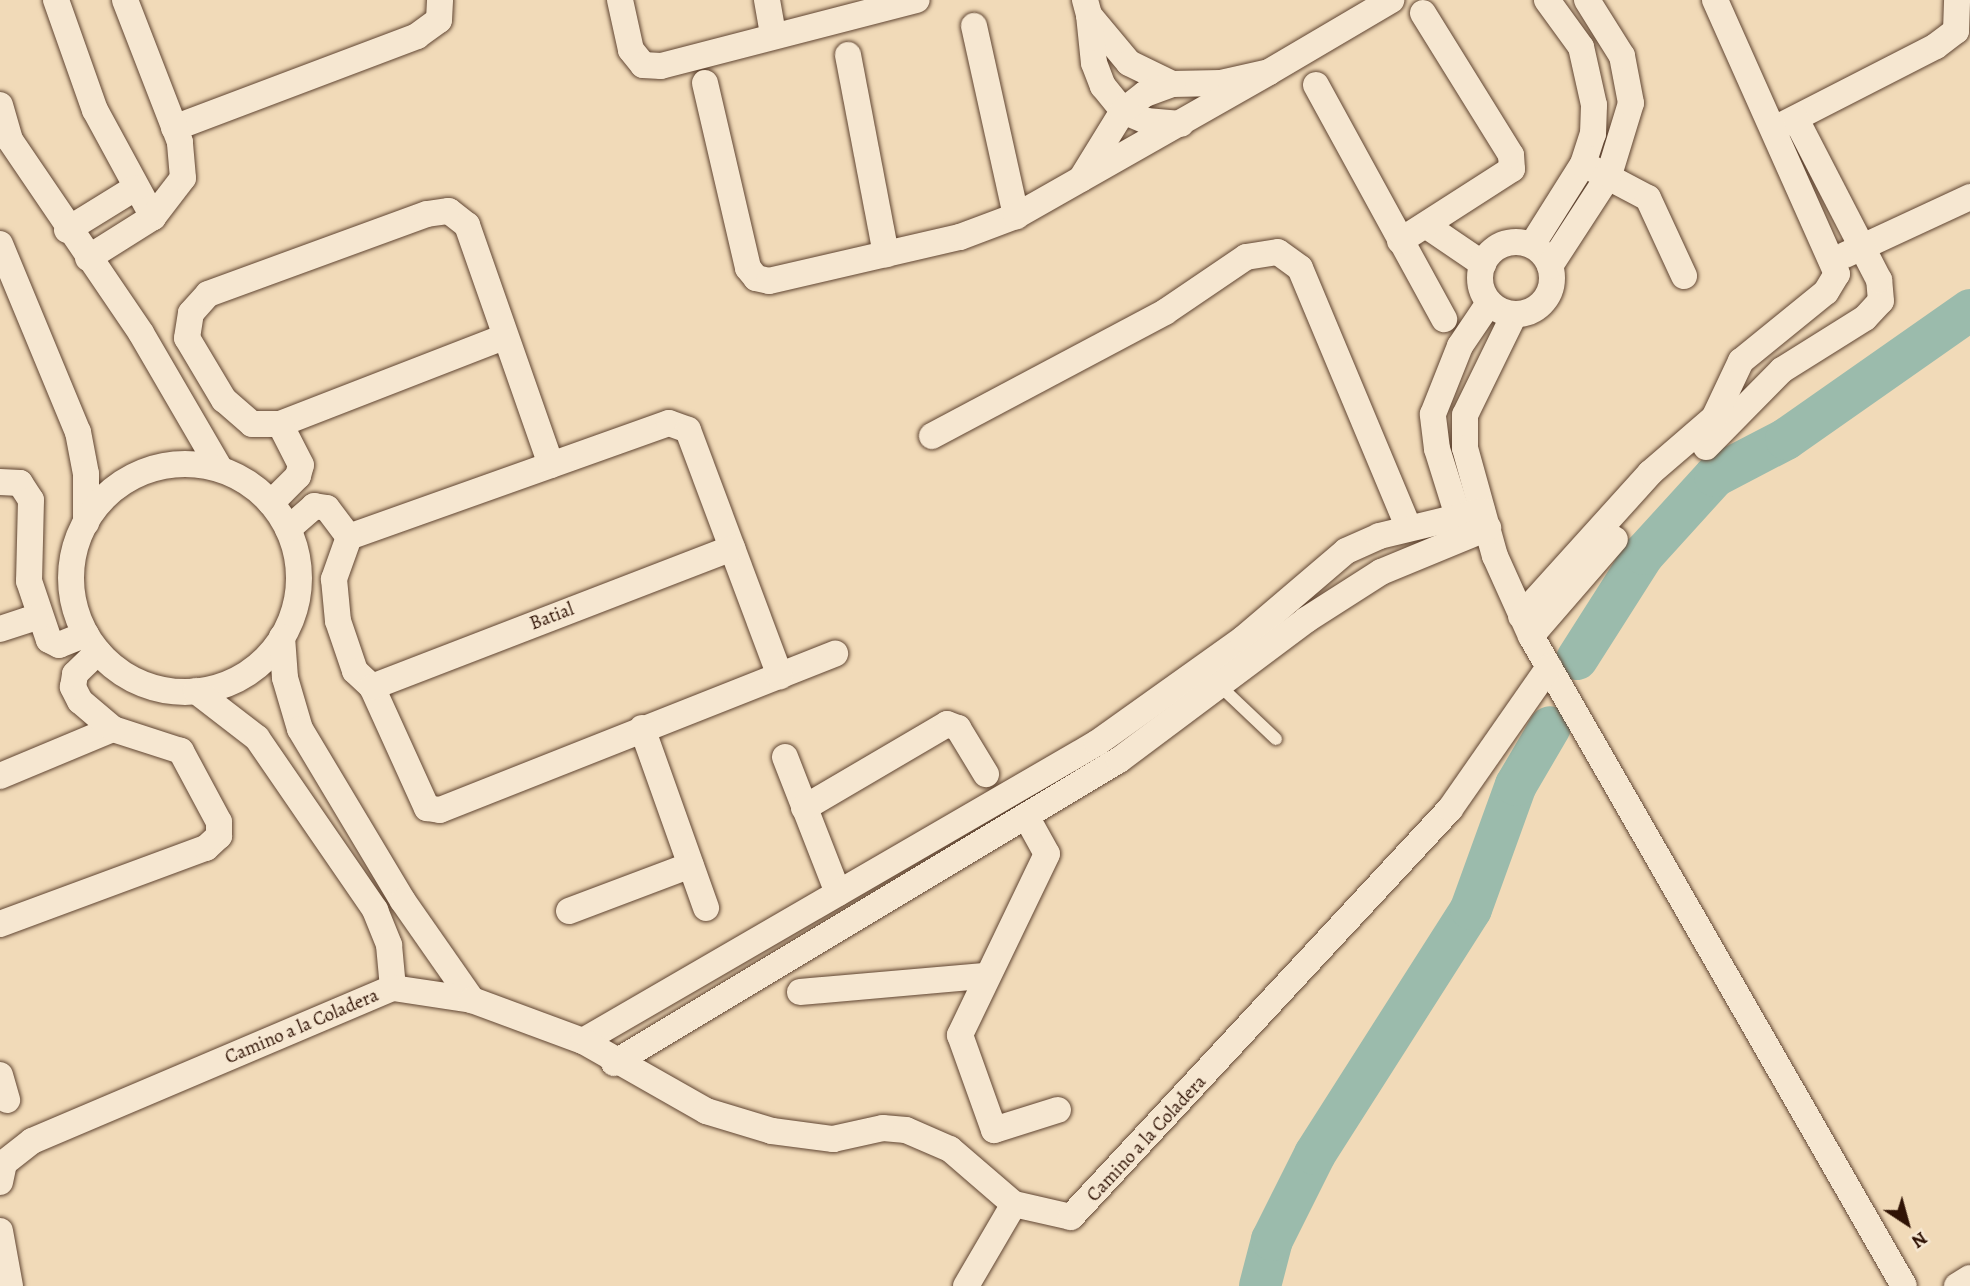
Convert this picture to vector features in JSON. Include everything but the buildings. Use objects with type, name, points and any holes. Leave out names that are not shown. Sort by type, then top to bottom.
[{"type":"street","points":[[56,0],[95,110],[153,217]]},
{"type":"street","points":[[88,258],[153,217],[183,178],[174,128],[126,0]]},
{"type":"street","points":[[174,128],[417,36],[439,20],[440,0]]},
{"type":"street","points":[[620,0],[631,50],[643,65],[661,66],[773,34],[917,0]]},
{"type":"street","points":[[767,0],[773,34]]},
{"type":"street","points":[[705,83],[748,268],[756,278],[769,281],[960,237],[1016,216],[1181,124],[1391,0]]},
{"type":"street","points":[[1532,245],[1583,164],[1593,134],[1591,80],[1581,47],[1547,0]]},
{"type":"street","points":[[1550,266],[1532,245],[1503,244],[1483,264],[1482,291],[1489,303],[1514,315],[1541,306],[1551,287],[1550,266],[1609,175],[1631,103],[1622,56],[1587,0]]},
{"type":"street","points":[[1526,626],[1673,473],[1725,431],[1782,370],[1865,318],[1881,301],[1879,281],[1715,0]]},
{"type":"street","points":[[1785,124],[1936,46],[1956,31],[1957,0]]},
{"type":"street","points":[[1087,8],[1129,62],[1172,84]]},
{"type":"street","points":[[1087,8],[1094,63],[1103,86],[1123,111],[1146,121],[1181,124]]},
{"type":"street","points":[[1400,241],[1512,169],[1511,155],[1423,13]]},
{"type":"street","points":[[974,26],[1016,216]]},
{"type":"street","points":[[848,55],[886,254]]},
{"type":"street","points":[[1080,181],[1123,111],[1145,94],[1172,84],[1221,83],[1269,72]]},
{"type":"street","points":[[1316,85],[1444,319]]},
{"type":"street","points":[[0,105],[10,140],[67,230],[141,333],[220,469],[271,503],[288,529],[299,579],[282,637],[285,678],[300,729],[403,901],[472,1000]]},
{"type":"street","points":[[1526,626],[1650,473],[1714,418],[1741,361],[1826,292],[1837,274],[1785,124]]},
{"type":"street","points":[[1583,164],[1609,175],[1648,198],[1684,276]]},
{"type":"street","points":[[67,230],[135,188]]},
{"type":"street","points":[[1834,260],[1970,197]]},
{"type":"street","points":[[504,337],[280,425],[252,424],[224,400],[187,338],[191,313],[208,295],[427,214],[449,211],[467,225],[551,465]]},
{"type":"street","points":[[1427,226],[1483,264]]},
{"type":"street","points":[[0,244],[78,432],[86,474],[86,523],[71,572],[72,594],[92,643],[142,683],[196,691],[237,678],[282,637]]},
{"type":"street","points":[[932,436],[1165,312],[1246,257],[1278,252],[1300,268],[1409,528]]},
{"type":"street","points":[[1489,303],[1460,346],[1433,414],[1437,449],[1473,523],[1495,556],[1526,626],[1904,1286]]},
{"type":"street","points":[[1473,523],[1465,448],[1465,415],[1514,315]]},
{"type":"street","points":[[349,537],[551,465],[680,424],[688,430],[780,676]]},
{"type":"street","points":[[271,503],[301,466],[280,425]]},
{"type":"street","points":[[86,523],[105,497],[139,474],[179,464],[220,469]]},
{"type":"street","points":[[0,482],[20,483],[31,500],[29,581],[37,617],[49,640],[60,645],[92,643]]},
{"type":"street","points":[[288,529],[314,506],[327,508],[349,537]]},
{"type":"street","points":[[614,1063],[1129,753],[1220,686],[1250,649],[1346,551],[1409,528],[1473,523]]},
{"type":"street","points":[[583,1041],[1097,743],[1381,572],[1473,523]]},
{"type":"street","points":[[349,537],[334,579],[338,621],[355,671],[372,687],[427,808],[440,810],[835,654]]},
{"type":"street","name":"Batial","points":[[372,687],[732,548]]},
{"type":"street","points":[[0,629],[37,617]]},
{"type":"street","points":[[0,924],[206,848],[219,836],[219,822],[181,751],[113,729],[80,701],[73,687],[75,674],[92,643]]},
{"type":"street","name":"Camino a la Coladera","points":[[0,1182],[4,1163],[32,1141],[393,988],[472,1000],[583,1041],[614,1063],[706,1111],[772,1132],[833,1139],[883,1128],[906,1130],[950,1149],[1014,1204],[1071,1217],[1081,1211],[1450,809],[1549,667]]},
{"type":"street","points":[[196,691],[257,738],[375,909],[390,945],[393,988]]},
{"type":"street","points":[[804,808],[947,724],[958,728],[986,774]]},
{"type":"street","points":[[642,728],[706,908]]},
{"type":"street","points":[[0,776],[113,729]]},
{"type":"street","points":[[785,757],[804,808],[828,899],[833,930]]},
{"type":"street","points":[[1026,816],[1047,854],[984,976],[960,1035],[990,1125],[1000,1131],[1058,1110]]},
{"type":"street","points":[[569,911],[691,865]]},
{"type":"street","points":[[800,992],[984,976]]},
{"type":"street","points":[[0,1075],[7,1100]]},
{"type":"street","points":[[966,1286],[1014,1204]]},
{"type":"street","points":[[0,1231],[10,1286]]},
{"type":"street","points":[[1956,1286],[1970,1278]]},
{"type":"lane","points":[[1220,686],[1276,739]]},
{"type":"waterway","points":[[1577,659],[1644,554],[1715,476],[1786,439],[1970,310]]},
{"type":"waterway","points":[[1260,1286],[1272,1240],[1315,1154],[1471,909],[1516,785],[1550,727]]}]
